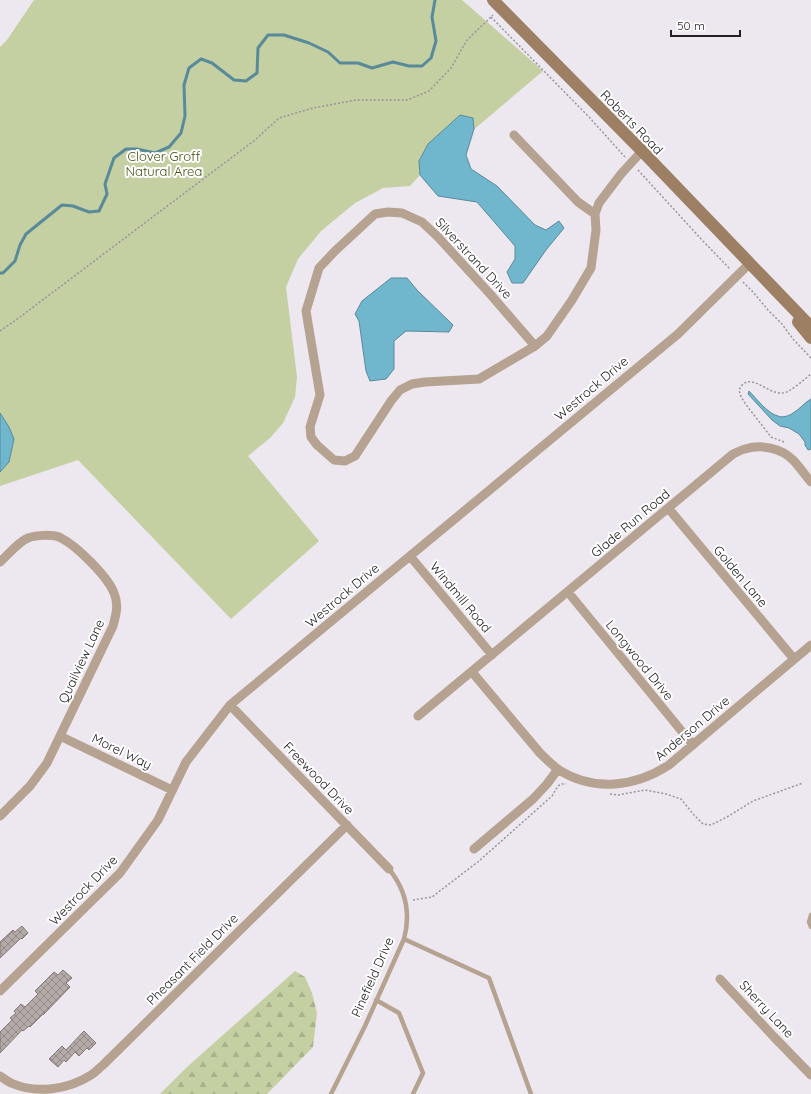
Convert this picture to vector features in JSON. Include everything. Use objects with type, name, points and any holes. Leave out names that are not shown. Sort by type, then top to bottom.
[{"type":"main road","name":"Roberts Road","points":[[497,4],[811,326]]},
{"type":"main road","name":"Roberts Road","points":[[750,264],[811,338]]},
{"type":"street","points":[[514,135],[578,202],[595,214]]},
{"type":"street","points":[[535,346],[547,336],[572,300],[590,268],[596,230],[595,214],[600,203],[621,174],[642,151]]},
{"type":"street","name":"Silverstrand Drive","points":[[388,212],[402,213],[422,222],[438,237],[491,295],[535,346],[479,379],[425,382],[412,384],[400,390],[391,401],[356,456],[345,461],[334,460],[317,445],[311,437],[310,427],[320,395],[306,310],[319,268],[375,214],[388,212]]},
{"type":"street","name":"Westrock Drive","points":[[0,991],[120,873],[158,820],[186,762],[230,706],[678,334],[750,264]]},
{"type":"street","name":"Glade Run Road","points":[[418,716],[669,509],[733,454],[745,449],[758,447],[782,451],[792,459],[811,482]]},
{"type":"street","name":"Golden Lane","points":[[669,509],[794,659]]},
{"type":"street","name":"Quailview Lane","points":[[0,562],[27,539],[41,536],[60,537],[76,548],[108,581],[115,594],[117,609],[113,626],[47,763],[30,786],[0,816]]},
{"type":"street","name":"Windmill Road","points":[[410,556],[492,655]]},
{"type":"street","name":"Longwood Drive","points":[[568,592],[693,745]]},
{"type":"street","name":"Anderson Drive","points":[[472,672],[540,753],[558,769],[582,780],[598,784],[628,783],[650,777],[669,765],[811,645]]},
{"type":"street","name":"Freewood Drive","points":[[230,706],[389,869]]},
{"type":"street","name":"Morel Way","points":[[60,736],[172,790]]},
{"type":"street","points":[[474,849],[533,799],[558,769]]},
{"type":"street","name":"Pheasant Field Drive","points":[[0,1076],[11,1083],[44,1092],[68,1086],[91,1075],[103,1065],[347,825]]},
{"type":"street","name":"Sherry Lane","points":[[720,978],[811,1075]]},
{"type":"lane","name":"Pinefield Drive","points":[[331,1094],[404,939],[408,918],[402,888],[398,879],[389,869]]},
{"type":"lane","points":[[811,915],[809,922],[811,927]]},
{"type":"lane","points":[[404,939],[489,978],[531,1094]]},
{"type":"lane","points":[[376,1000],[399,1014],[423,1073],[413,1094]]},
{"type":"path","points":[[0,331],[255,140],[278,118],[313,108],[356,100],[407,100],[429,91],[450,68],[467,40],[491,17],[497,4]]},
{"type":"path","points":[[491,17],[589,117],[703,242],[753,292],[811,358]]},
{"type":"path","points":[[787,444],[779,439],[770,437],[741,397],[739,390],[744,383],[751,381],[778,393],[784,393],[811,374]]},
{"type":"path","points":[[604,793],[618,795],[645,790],[666,794],[681,799],[703,824],[711,825],[753,801],[803,783]]},
{"type":"path","points":[[405,902],[432,898],[479,861],[496,844],[521,824],[552,796],[558,786],[562,784],[569,785]]},
{"type":"green space","name":"Clover Groff Natural Area","points":[[34,0],[462,0],[543,71],[420,175],[410,186],[383,188],[355,203],[321,231],[298,259],[286,287],[297,377],[295,397],[283,423],[270,438],[248,456],[319,541],[231,619],[78,460],[0,486],[0,47],[7,40]]},
{"type":"green space","points":[[295,971],[305,977],[312,993],[317,1013],[313,1047],[267,1094],[160,1094],[187,1067]]},
{"type":"water","points":[[460,115],[473,118],[474,129],[466,155],[471,169],[497,186],[535,225],[546,230],[559,221],[564,228],[546,250],[523,283],[512,283],[507,272],[515,259],[515,246],[477,202],[438,196],[420,175],[419,161],[428,144]]},
{"type":"water","points":[[391,278],[407,278],[417,290],[453,325],[449,332],[406,331],[394,341],[394,369],[386,379],[370,381],[366,371],[359,321],[355,314],[362,301]]},
{"type":"water","points":[[749,391],[766,409],[774,415],[780,417],[786,416],[798,410],[811,399],[811,449],[808,450],[805,442],[799,434],[789,428],[780,426],[772,420],[748,394]]},
{"type":"water","points":[[0,413],[9,427],[14,439],[9,462],[0,472]]},
{"type":"building","points":[[22,926],[28,933],[0,958],[0,942],[13,930],[15,932]]},
{"type":"building","points":[[63,970],[72,978],[66,983],[70,987],[43,1015],[30,1027],[29,1026],[23,1031],[22,1030],[0,1053],[0,1032],[12,1020],[10,1018],[16,1013],[14,1011],[21,1004],[25,1007],[38,994],[35,991],[54,972],[58,975]]},
{"type":"building","points":[[84,1031],[96,1043],[89,1050],[87,1048],[79,1056],[75,1052],[66,1062],[64,1060],[58,1067],[49,1059],[62,1046],[66,1050]]},
{"type":"waterway","points":[[0,273],[3,273],[15,261],[20,245],[26,234],[62,205],[73,206],[89,212],[99,211],[107,194],[105,184],[114,158],[126,149],[137,149],[155,153],[169,147],[181,133],[185,116],[184,85],[189,68],[201,59],[212,63],[234,80],[246,81],[257,73],[258,48],[268,35],[284,35],[309,43],[328,52],[340,63],[358,63],[372,68],[393,62],[409,66],[422,66],[431,58],[436,41],[432,17],[435,0]]}]
